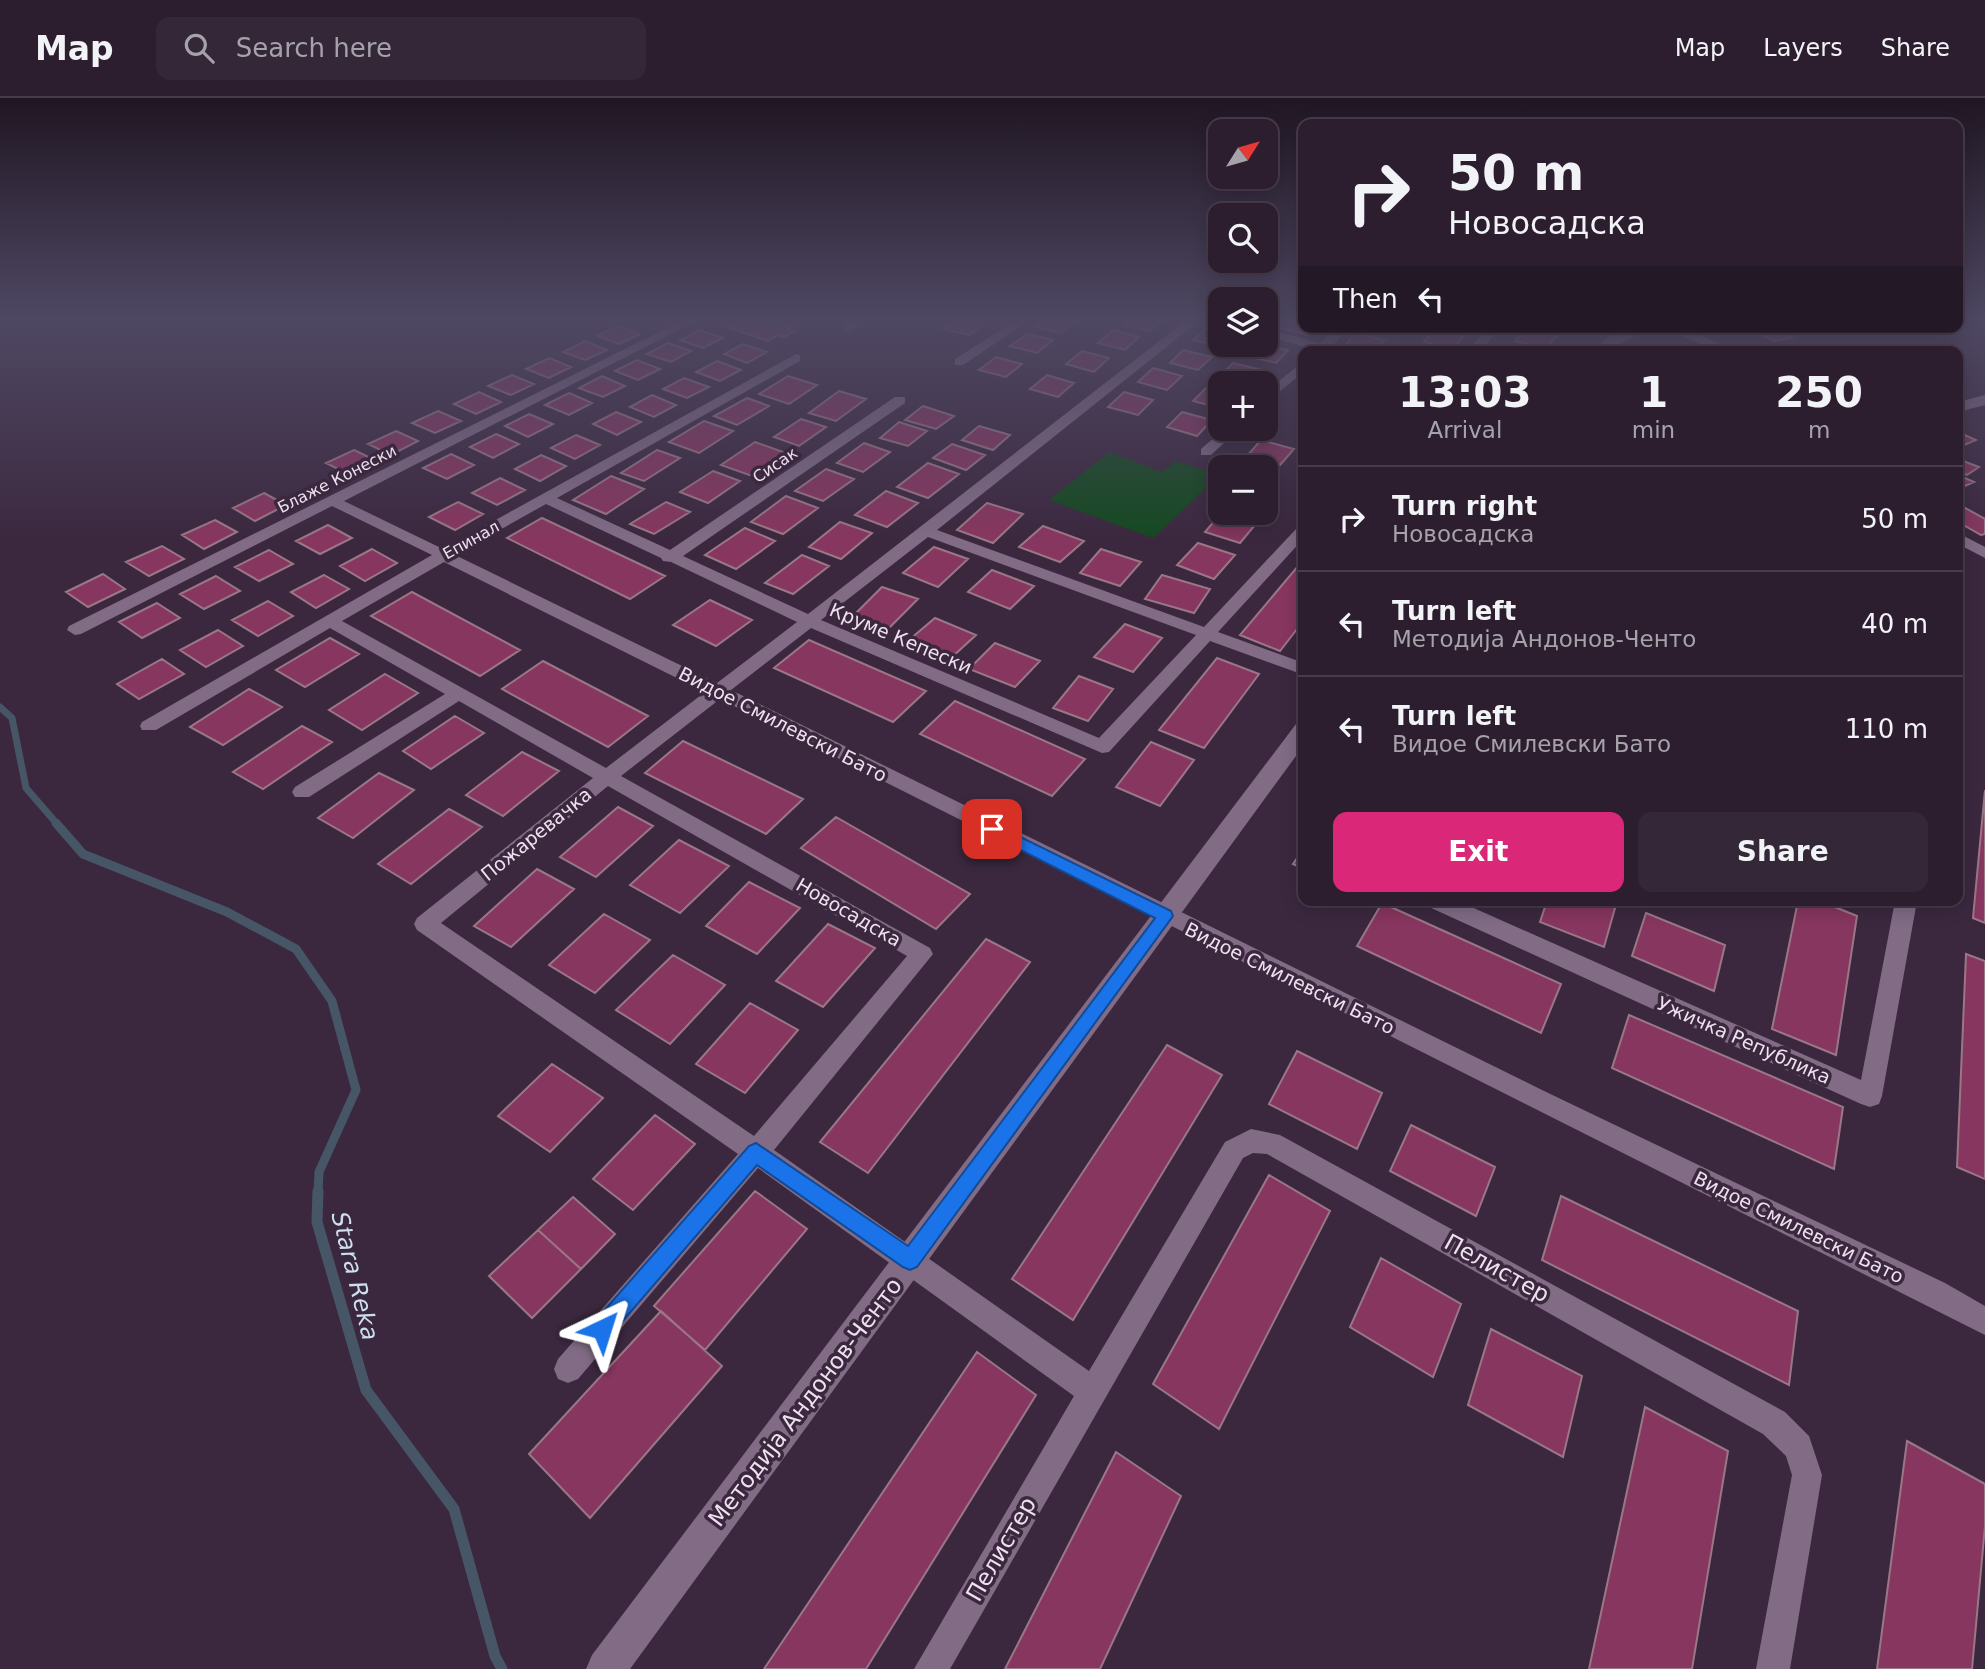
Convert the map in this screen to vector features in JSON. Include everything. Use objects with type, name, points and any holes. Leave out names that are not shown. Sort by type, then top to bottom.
[{"type":"street","name":"Блаже Конески","points":[[75,631],[545,394]]},
{"type":"street","name":"Епинал","points":[[149,726],[444,555],[731,394]]},
{"type":"street","name":"Пожаревачка","points":[[756,1152],[425,925],[608,776],[926,531],[1098,394]]},
{"type":"street","name":"Сисак","points":[[670,558],[900,400]]},
{"type":"street","points":[[1963,406],[1985,400]]},
{"type":"street","points":[[1206,452],[1218,441]]},
{"type":"street","name":"Круме Кепески","points":[[546,498],[809,621],[1102,747],[1298,534]]},
{"type":"street","name":"Видое Смилевски Бато","points":[[333,501],[1500,1082],[1935,1293],[1985,1321]]},
{"type":"street","points":[[926,531],[1298,666]]},
{"type":"street","points":[[1963,541],[1985,553]]},
{"type":"street","name":"Новосадска","points":[[331,622],[922,954],[756,1152]]},
{"type":"street","points":[[302,792],[458,693]]},
{"type":"street","name":"Методија Андонов-Ченто","points":[[606,1669],[1298,737]]},
{"type":"street","name":"Ужичка Република","points":[[1448,906],[1870,1096],[1905,906]]},
{"type":"street","name":"Пелистер","points":[[931,1669],[1234,1150],[1251,1142],[1272,1143],[1774,1423],[1798,1447],[1807,1475],[1773,1669]]},
{"type":"street","points":[[568,1368],[756,1152],[1093,1392]]},
{"type":"green space","points":[[1109,452],[1162,472],[1176,461],[1208,471],[1208,486],[1153,538],[1049,500]]},
{"type":"building","points":[[474,394],[484,394],[501,402],[476,414],[454,404]]},
{"type":"building","points":[[566,394],[592,403],[569,415],[545,405]]},
{"type":"building","points":[[677,394],[694,394],[687,398]]},
{"type":"building","points":[[760,394],[803,394],[789,404]]},
{"type":"building","points":[[834,394],[850,394],[866,399],[836,421],[809,413]]},
{"type":"building","points":[[1122,394],[1153,400],[1138,415],[1108,407]]},
{"type":"building","points":[[1200,394],[1208,394],[1208,405],[1193,401]]},
{"type":"building","points":[[652,395],[676,405],[654,417],[630,407]]},
{"type":"building","points":[[747,398],[769,406],[737,425],[714,416]]},
{"type":"building","points":[[923,406],[954,416],[936,429],[905,420]]},
{"type":"building","points":[[438,411],[461,421],[435,433],[412,423]]},
{"type":"building","points":[[616,412],[641,422],[617,435],[593,424]]},
{"type":"building","points":[[1182,412],[1208,419],[1208,424],[1197,436],[1167,427]]},
{"type":"building","points":[[529,414],[553,424],[528,437],[505,426]]},
{"type":"building","points":[[801,419],[826,427],[799,446],[774,437]]},
{"type":"building","points":[[704,421],[733,431],[699,453],[669,442]]},
{"type":"building","points":[[899,422],[927,431],[908,446],[880,438]]},
{"type":"building","points":[[979,426],[1010,435],[993,450],[962,440]]},
{"type":"building","points":[[396,431],[418,441],[391,455],[368,444]]},
{"type":"building","points":[[496,434],[519,444],[493,458],[470,447]]},
{"type":"building","points":[[1963,434],[1976,440],[1963,446]]},
{"type":"building","points":[[576,435],[600,445],[575,459],[551,448]]},
{"type":"building","points":[[1260,441],[1294,449],[1280,465],[1278,455],[1248,455]]},
{"type":"building","points":[[755,442],[786,453],[752,476],[721,465]]},
{"type":"building","points":[[864,443],[890,452],[863,472],[837,463]]},
{"type":"building","points":[[952,444],[985,455],[966,470],[933,458]]},
{"type":"building","points":[[354,450],[377,461],[348,474],[326,463]]},
{"type":"building","points":[[657,450],[680,458],[644,481],[621,473]]},
{"type":"building","points":[[451,454],[474,465],[447,479],[423,468]]},
{"type":"building","points":[[541,455],[566,466],[540,481],[515,469]]},
{"type":"building","points":[[1963,461],[1979,467],[1967,475],[1963,474]]},
{"type":"building","points":[[928,463],[959,474],[928,498],[897,487]]},
{"type":"building","points":[[826,469],[854,479],[823,501],[795,491]]},
{"type":"building","points":[[713,471],[740,481],[708,503],[680,492]]},
{"type":"building","points":[[611,476],[644,489],[606,514],[573,500]]},
{"type":"building","points":[[1963,477],[1974,482],[1963,487]]},
{"type":"building","points":[[500,478],[525,490],[497,505],[472,493]]},
{"type":"building","points":[[886,491],[918,503],[887,527],[855,515]]},
{"type":"building","points":[[264,493],[286,505],[255,521],[233,508]]},
{"type":"building","points":[[786,496],[818,508],[783,534],[751,522]]},
{"type":"building","points":[[458,502],[483,514],[455,530],[429,517]]},
{"type":"building","points":[[666,502],[690,512],[654,534],[630,524]]},
{"type":"building","points":[[987,503],[1023,514],[993,543],[957,530]]},
{"type":"building","points":[[1963,507],[1985,519],[1985,534],[1981,535],[1963,525]]},
{"type":"building","points":[[542,518],[665,576],[630,599],[507,538]]},
{"type":"building","points":[[215,520],[237,532],[204,549],[182,535]]},
{"type":"building","points":[[840,522],[872,533],[841,559],[809,547]]},
{"type":"building","points":[[328,525],[352,538],[320,554],[296,541]]},
{"type":"building","points":[[1211,525],[1255,525],[1240,543],[1205,532]]},
{"type":"building","points":[[1043,526],[1084,541],[1060,562],[1019,547]]},
{"type":"building","points":[[745,528],[775,541],[736,569],[705,555]]},
{"type":"building","points":[[1198,543],[1235,555],[1214,579],[1177,565]]},
{"type":"building","points":[[162,546],[184,559],[149,576],[126,562]]},
{"type":"building","points":[[934,547],[968,559],[938,587],[903,573]]},
{"type":"building","points":[[372,549],[397,563],[365,581],[340,566]]},
{"type":"building","points":[[1101,549],[1141,562],[1120,586],[1080,573]]},
{"type":"building","points":[[269,550],[293,564],[259,581],[235,567]]},
{"type":"building","points":[[802,555],[829,566],[793,594],[765,583]]},
{"type":"building","points":[[1298,566],[1298,628],[1280,651],[1240,635]]},
{"type":"building","points":[[992,570],[1034,586],[1010,609],[968,592]]},
{"type":"building","points":[[103,574],[125,589],[88,607],[66,592]]},
{"type":"building","points":[[324,575],[349,589],[316,608],[291,592]]},
{"type":"building","points":[[1162,575],[1210,589],[1194,613],[1145,599]]},
{"type":"building","points":[[216,576],[240,591],[204,609],[180,594]]},
{"type":"building","points":[[882,587],[918,599],[889,628],[853,616]]},
{"type":"building","points":[[412,592],[520,650],[480,676],[371,616]]},
{"type":"building","points":[[710,600],[752,620],[716,646],[673,625]]},
{"type":"building","points":[[268,601],[293,616],[258,636],[232,620]]},
{"type":"building","points":[[157,603],[180,618],[142,638],[119,622]]},
{"type":"building","points":[[935,618],[976,635],[951,658],[909,640]]},
{"type":"building","points":[[1125,624],[1162,638],[1133,672],[1094,657]]},
{"type":"building","points":[[218,630],[243,646],[206,667],[180,650]]},
{"type":"building","points":[[330,638],[359,654],[305,687],[276,670]]},
{"type":"building","points":[[809,640],[926,691],[893,722],[774,668]]},
{"type":"building","points":[[995,643],[1040,661],[1015,687],[969,669]]},
{"type":"building","points":[[1217,658],[1259,674],[1204,748],[1159,730]]},
{"type":"building","points":[[162,659],[184,674],[139,699],[117,684]]},
{"type":"building","points":[[543,661],[648,716],[608,747],[502,689]]},
{"type":"building","points":[[385,674],[418,693],[362,730],[329,710]]},
{"type":"building","points":[[1079,676],[1113,689],[1088,721],[1053,708]]},
{"type":"building","points":[[249,689],[282,707],[223,745],[190,727]]},
{"type":"building","points":[[955,701],[1085,759],[1052,796],[920,734]]},
{"type":"building","points":[[455,716],[484,733],[431,769],[403,751]]},
{"type":"building","points":[[302,726],[332,742],[263,789],[233,772]]},
{"type":"building","points":[[683,741],[803,799],[766,834],[645,773]]},
{"type":"building","points":[[1151,742],[1194,760],[1160,806],[1116,787]]},
{"type":"building","points":[[522,752],[559,771],[503,816],[466,795]]},
{"type":"building","points":[[379,773],[414,790],[353,838],[318,818]]},
{"type":"building","points":[[1985,790],[1985,923],[1973,918]]},
{"type":"building","points":[[618,807],[653,826],[596,877],[560,857]]},
{"type":"building","points":[[449,809],[482,827],[411,884],[378,864]]},
{"type":"building","points":[[836,817],[970,894],[936,929],[801,848]]},
{"type":"building","points":[[679,840],[729,866],[680,913],[630,885]]},
{"type":"building","points":[[537,869],[574,889],[511,947],[474,926]]},
{"type":"building","points":[[749,882],[800,908],[757,954],[706,926]]},
{"type":"building","points":[[1380,906],[1389,906],[1561,984],[1541,1033],[1357,946]]},
{"type":"building","points":[[1545,906],[1616,906],[1604,947],[1540,922]]},
{"type":"building","points":[[1797,906],[1832,906],[1857,916],[1836,1055],[1772,1029]]},
{"type":"building","points":[[1646,913],[1725,945],[1714,991],[1632,956]]},
{"type":"building","points":[[604,914],[650,940],[595,993],[549,965]]},
{"type":"building","points":[[828,924],[875,948],[823,1007],[776,981]]},
{"type":"building","points":[[986,939],[1030,962],[868,1173],[820,1142]]},
{"type":"building","points":[[1966,954],[1985,961],[1985,1179],[1957,1167]]},
{"type":"building","points":[[673,955],[725,985],[670,1044],[616,1010]]},
{"type":"building","points":[[750,1003],[798,1030],[745,1093],[696,1064]]},
{"type":"building","points":[[1629,1015],[1843,1107],[1834,1169],[1612,1068]]},
{"type":"building","points":[[1167,1045],[1222,1075],[1073,1320],[1012,1279]]},
{"type":"building","points":[[1297,1051],[1382,1093],[1357,1149],[1269,1104]]},
{"type":"building","points":[[552,1064],[603,1098],[550,1152],[498,1116]]},
{"type":"building","points":[[655,1115],[695,1144],[633,1210],[593,1179]]},
{"type":"building","points":[[1411,1125],[1495,1167],[1476,1216],[1390,1171]]},
{"type":"building","points":[[1269,1175],[1330,1211],[1219,1429],[1153,1384]]},
{"type":"building","points":[[755,1191],[807,1229],[705,1350],[654,1306]]},
{"type":"building","points":[[1561,1196],[1798,1311],[1789,1385],[1542,1260]]},
{"type":"building","points":[[573,1197],[615,1234],[581,1269],[538,1230]]},
{"type":"building","points":[[538,1230],[581,1269],[532,1318],[489,1276]]},
{"type":"building","points":[[1381,1258],[1461,1304],[1433,1377],[1350,1327]]},
{"type":"building","points":[[661,1311],[722,1366],[590,1518],[529,1454]]},
{"type":"building","points":[[1491,1329],[1582,1376],[1563,1457],[1468,1405]]},
{"type":"building","points":[[977,1352],[1036,1395],[866,1669],[764,1669]]},
{"type":"building","points":[[1645,1407],[1728,1451],[1692,1669],[1589,1669]]},
{"type":"building","points":[[1907,1441],[1985,1484],[1985,1526],[1972,1669],[1877,1669]]},
{"type":"building","points":[[1116,1452],[1181,1496],[1100,1669],[1005,1669]]},
{"type":"waterway","name":"Stara Reka","points":[[0,707],[12,718],[26,788],[58,825]]},
{"type":"waterway","name":"Stara Reka","points":[[56,823],[83,854],[227,912],[296,949],[332,1001],[356,1090],[319,1172],[318,1193]]},
{"type":"waterway","name":"Stara Reka","points":[[318,1191],[317,1222],[366,1390],[454,1509],[495,1656],[502,1669]]},
{"type":"route","points":[[602,1329],[756,1152],[910,1260],[1165,916],[992,829]]}]
